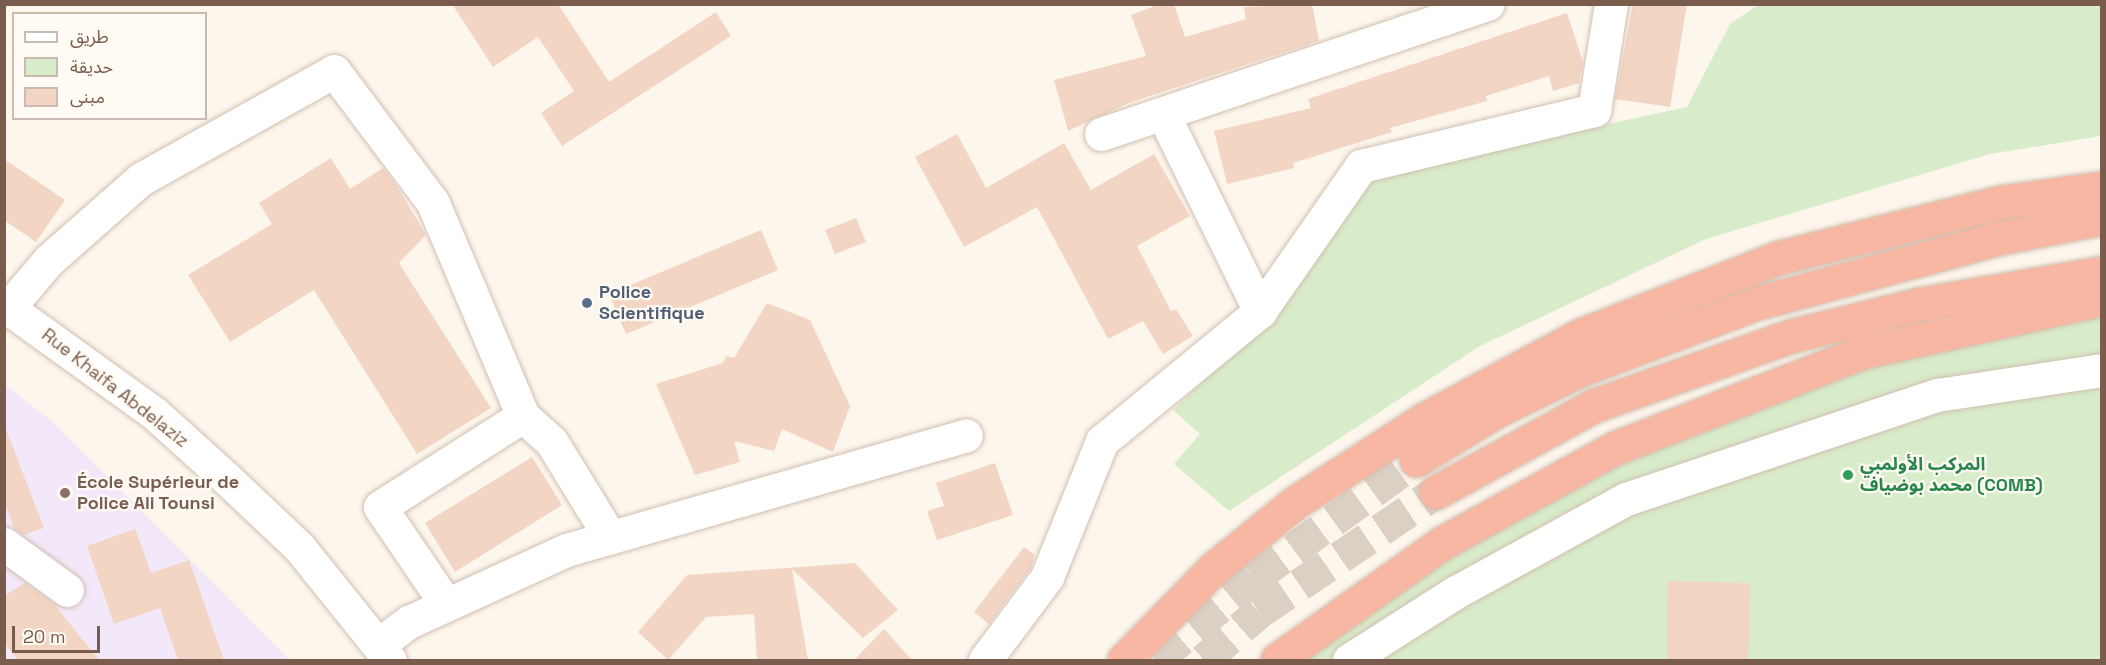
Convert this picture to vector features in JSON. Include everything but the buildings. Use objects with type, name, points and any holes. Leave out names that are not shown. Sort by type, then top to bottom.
[{"type":"highway","points":[[1416,460],[1498,410],[1582,369],[1747,307],[1957,248],[2100,195]]},
{"type":"highway","points":[[1124,660],[1213,569],[1296,502],[1425,419],[1581,334],[1788,255],[2002,202],[2100,195]]},
{"type":"highway","points":[[1436,492],[1593,406],[1780,339],[1920,304],[2102,273]]},
{"type":"highway","points":[[1277,660],[1442,543],[1615,448],[1863,352],[2102,299]]},
{"type":"street","points":[[1101,134],[1488,4]]},
{"type":"street","points":[[985,660],[1047,577],[1102,441],[1260,311],[1361,166],[1594,110],[1611,4]]},
{"type":"street","points":[[6,307],[49,260],[141,180],[334,71],[433,203],[494,358],[523,416],[551,441],[610,537]]},
{"type":"street","points":[[1163,114],[1260,311]]},
{"type":"street","name":"Rue Khaifa Abdelaziz","points":[[6,307],[154,413],[226,478],[299,547],[384,653]]},
{"type":"street","points":[[1349,660],[1454,593],[1626,499],[1938,395],[2102,370]]},
{"type":"street","points":[[446,604],[380,507],[523,416]]},
{"type":"street","points":[[384,653],[446,604],[566,550],[966,435]]},
{"type":"street","points":[[4,544],[68,590]]},
{"type":"shaded area","name":"École Supérieur de Police Ali Tounsi","points":[[4,384],[53,422],[290,660],[5,660]]},
{"type":"green space","points":[[1758,5],[2101,5],[2101,136],[1990,154],[1706,239],[1480,346],[1229,511],[1174,464],[1200,434],[1173,410],[1277,309],[1364,177],[1687,107],[1730,24]]},
{"type":"green space","name":"المركب الأولمبي محمد بوضياف (COMB)","points":[[2101,316],[2101,660],[1299,660],[1484,533],[1630,458],[1843,374],[1977,340]]},
{"type":"tunnel","points":[[1156,660],[1254,578],[1416,460]]},
{"type":"tunnel","points":[[1204,660],[1259,612],[1436,492]]},
{"type":"place","name":"Police Scientifique","points":[[587,303]]},
{"type":"place","name":"المركب الأولمبي محمد بوضياف (COMB)","points":[[1848,475]]},
{"type":"place","name":"École Supérieur de Police Ali Tounsi","points":[[65,493]]}]
